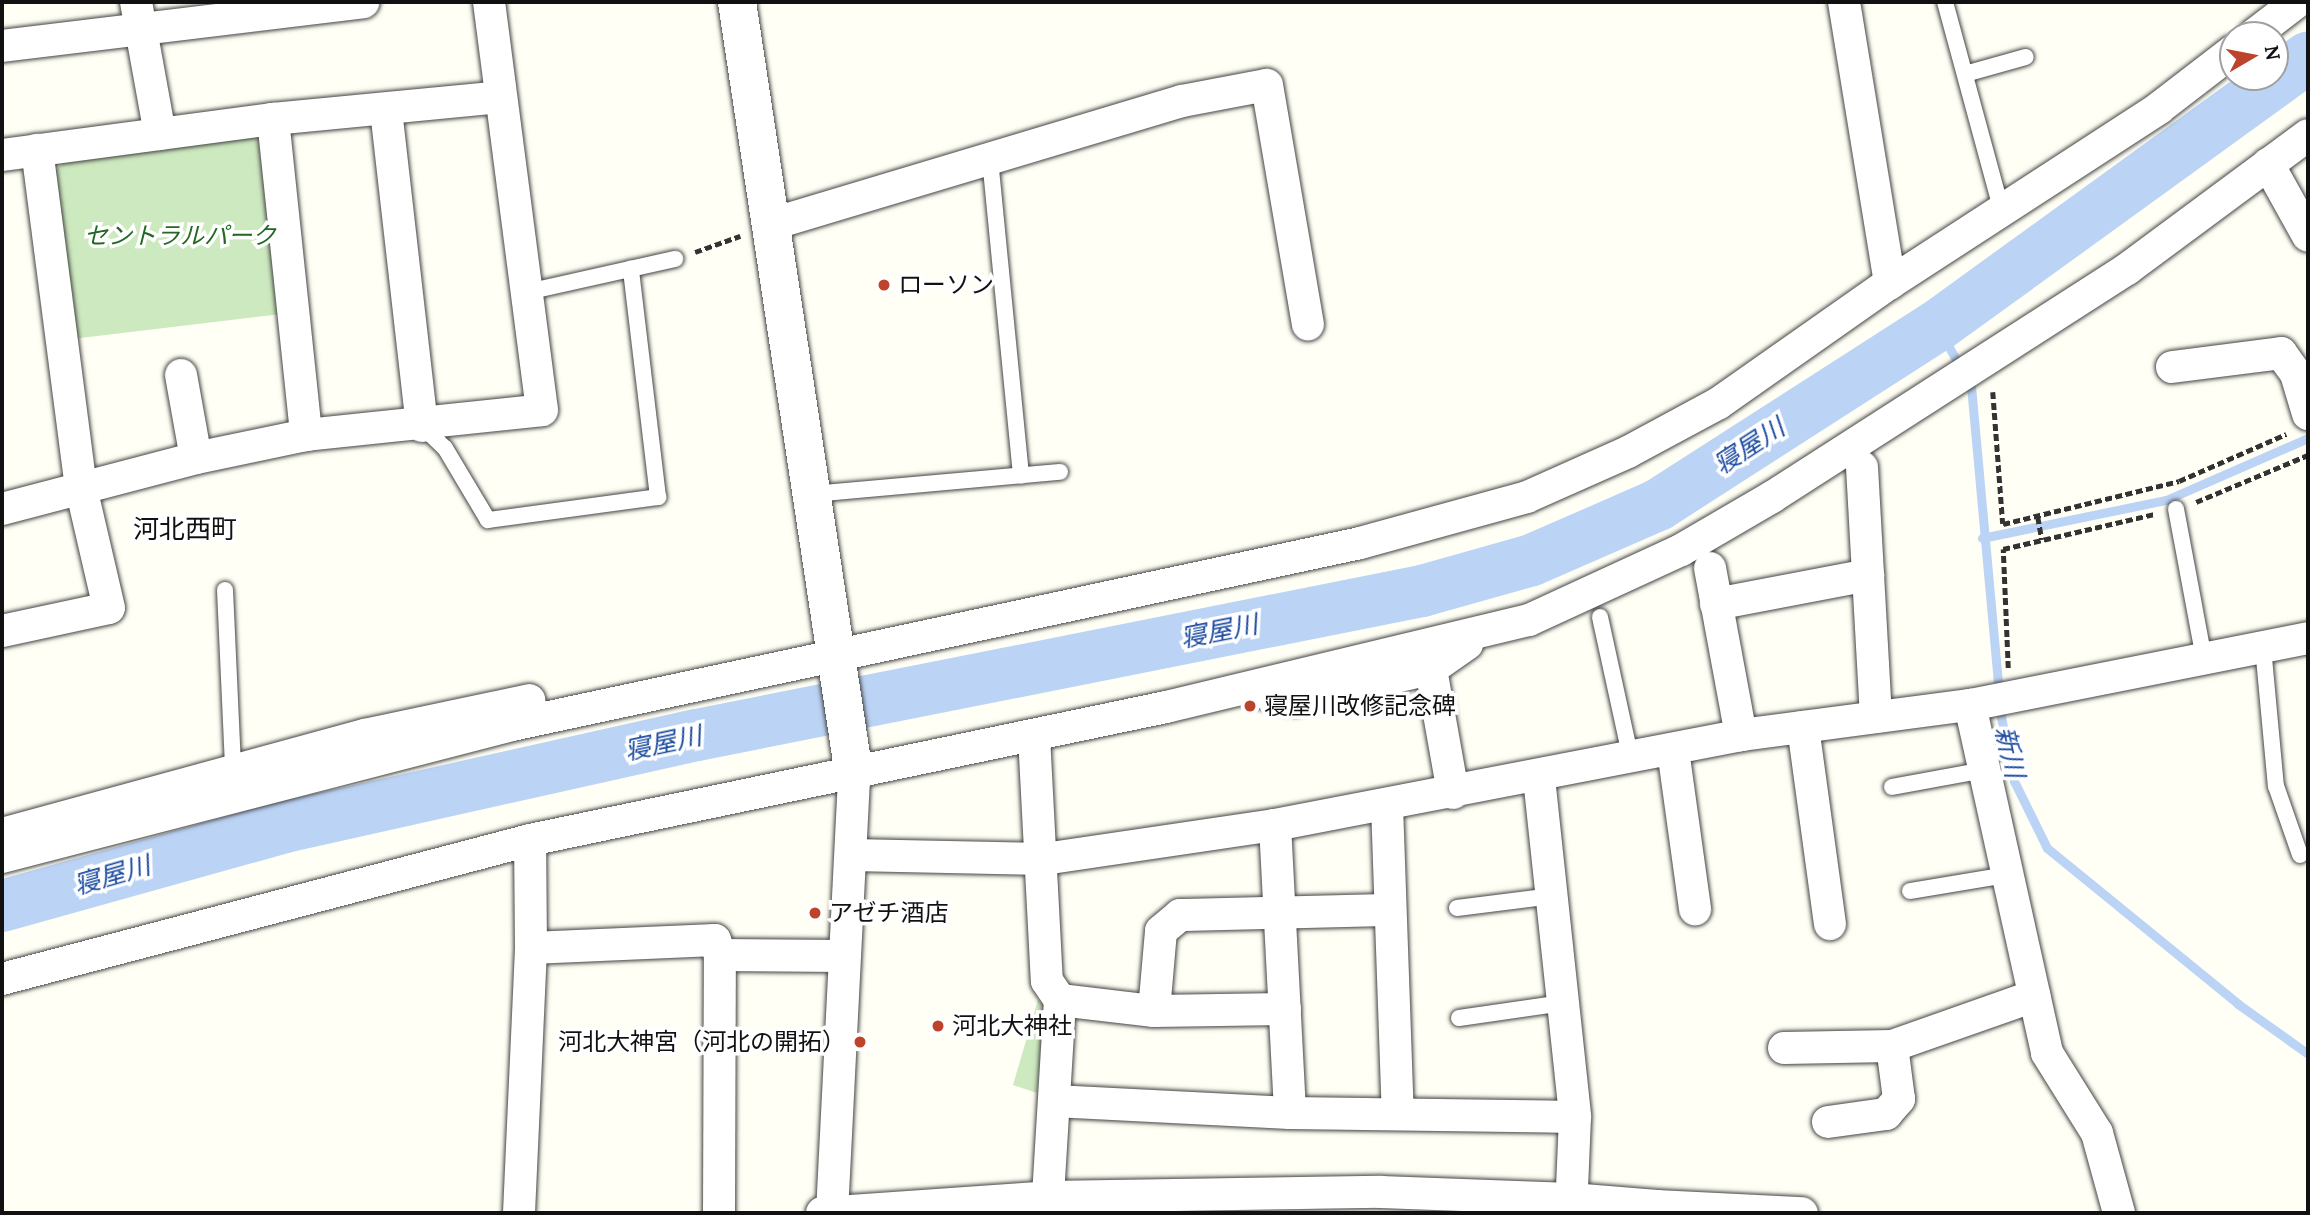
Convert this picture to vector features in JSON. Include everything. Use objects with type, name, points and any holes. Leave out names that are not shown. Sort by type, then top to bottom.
[{"type":"street","points":[[2,46],[138,15],[363,2]]},
{"type":"street","points":[[2,509],[196,458],[306,435],[422,426],[542,410],[489,2]]},
{"type":"street","points":[[737,2],[854,768],[832,1213]]},
{"type":"street","points":[[1844,2],[1889,283]]},
{"type":"street","points":[[2272,21],[2297,2]]},
{"type":"street","points":[[138,15],[160,134]]},
{"type":"street","points":[[2,857],[590,708],[836,659],[1306,555],[1527,497],[1628,452],[1719,403],[1889,283],[2159,108],[2219,62]]},
{"type":"street","points":[[772,224],[1182,101],[1266,85],[1308,325]]},
{"type":"street","points":[[2,155],[273,119],[500,97]]},
{"type":"street","points":[[386,110],[422,426]]},
{"type":"street","points":[[273,119],[306,435]]},
{"type":"street","points":[[2,979],[530,841],[854,768],[1034,736],[1483,634],[1529,620],[1681,551],[1772,497],[2127,269],[2308,135]]},
{"type":"street","points":[[2,631],[108,608],[81,488],[37,150]]},
{"type":"street","points":[[2268,164],[2308,236]]},
{"type":"street","points":[[2172,367],[2281,353],[2300,363],[2303,421]]},
{"type":"street","points":[[181,376],[196,458]]},
{"type":"street","points":[[1862,467],[1876,717]]},
{"type":"street","points":[[1710,568],[1741,736]]},
{"type":"street","points":[[1716,604],[1868,575]]},
{"type":"street","points":[[1244,688],[1294,700],[1431,669],[1483,634]]},
{"type":"street","points":[[851,855],[1044,859],[1275,825],[1539,778],[1741,736],[1993,700],[2308,638]]},
{"type":"street","points":[[1431,669],[1454,793]]},
{"type":"street","points":[[2,834],[233,769],[536,698],[575,696],[590,708]]},
{"type":"street","points":[[1993,700],[1985,770],[2047,1053],[2097,1133],[2119,1213]]},
{"type":"street","points":[[1802,727],[1830,924]]},
{"type":"street","points":[[1034,736],[1044,859],[1047,981],[1060,1000],[1048,1197]]},
{"type":"street","points":[[1673,750],[1695,909]]},
{"type":"street","points":[[1539,778],[1575,1117],[1571,1206]]},
{"type":"street","points":[[1387,805],[1398,1114]]},
{"type":"street","points":[[1275,825],[1290,1113]]},
{"type":"street","points":[[519,1213],[531,948],[530,841]]},
{"type":"street","points":[[1154,1011],[1161,931],[1180,915],[1390,909]]},
{"type":"street","points":[[531,948],[715,940],[720,955],[719,1213]]},
{"type":"street","points":[[720,955],[843,956]]},
{"type":"street","points":[[1784,1048],[1892,1046],[2034,996]]},
{"type":"street","points":[[1060,1000],[1154,1011],[1285,1009]]},
{"type":"street","points":[[1828,1122],[1886,1114],[1899,1099],[1892,1046]]},
{"type":"street","points":[[1054,1101],[1290,1113],[1575,1117]]},
{"type":"street","points":[[822,1213],[1048,1197],[1381,1192],[1571,1206],[1802,1213]]},
{"type":"lane","points":[[1945,2],[2002,212]]},
{"type":"lane","points":[[1965,74],[2026,57]]},
{"type":"lane","points":[[990,159],[1021,475]]},
{"type":"lane","points":[[527,292],[675,259]]},
{"type":"lane","points":[[422,426],[445,448],[488,520],[658,497],[631,269]]},
{"type":"lane","points":[[812,494],[1060,472]]},
{"type":"lane","points":[[2176,509],[2204,658]]},
{"type":"lane","points":[[225,590],[233,769]]},
{"type":"lane","points":[[1600,617],[1631,759]]},
{"type":"lane","points":[[2263,647],[2276,786],[2300,855]]},
{"type":"lane","points":[[1892,787],[1985,770]]},
{"type":"lane","points":[[1910,891],[2007,874]]},
{"type":"lane","points":[[1457,908],[1552,896]]},
{"type":"lane","points":[[1460,1018],[1563,1003]]},
{"type":"path","points":[[675,259],[772,224]]},
{"type":"path","points":[[1993,392],[2003,524],[2179,481],[2303,421]]},
{"type":"path","points":[[1993,700],[2003,549],[2176,509],[2308,456]]},
{"type":"path","points":[[2038,517],[2042,540]]},
{"type":"green space","name":"セントラルパーク","points":[[252,136],[258,141],[282,314],[72,339],[53,173],[65,161]]},
{"type":"green space","points":[[1038,1000],[1044,1006],[1037,1093],[1013,1085]]},
{"type":"waterway","name":"寝屋川","points":[[2,906],[285,827],[697,735],[1422,591],[1532,560],[1658,505],[1937,326],[2308,57]]},
{"type":"waterway","name":"新川","points":[[1937,326],[1971,386],[2001,717],[2014,781],[2047,848],[2238,1004],[2308,1054]]},
{"type":"waterway","points":[[1982,538],[2166,500],[2308,438]]},
{"type":"place","name":"ローソン","points":[[884,285]]},
{"type":"place","name":"寝屋川改修記念碑","points":[[1250,706]]},
{"type":"place","name":"アゼチ酒店","points":[[815,913]]},
{"type":"place","name":"河北大神社","points":[[938,1026]]},
{"type":"place","name":"河北大神宮（河北の開拓）","points":[[860,1042]]},
{"type":"district","name":"河北西町","points":[[185,529]]}]
